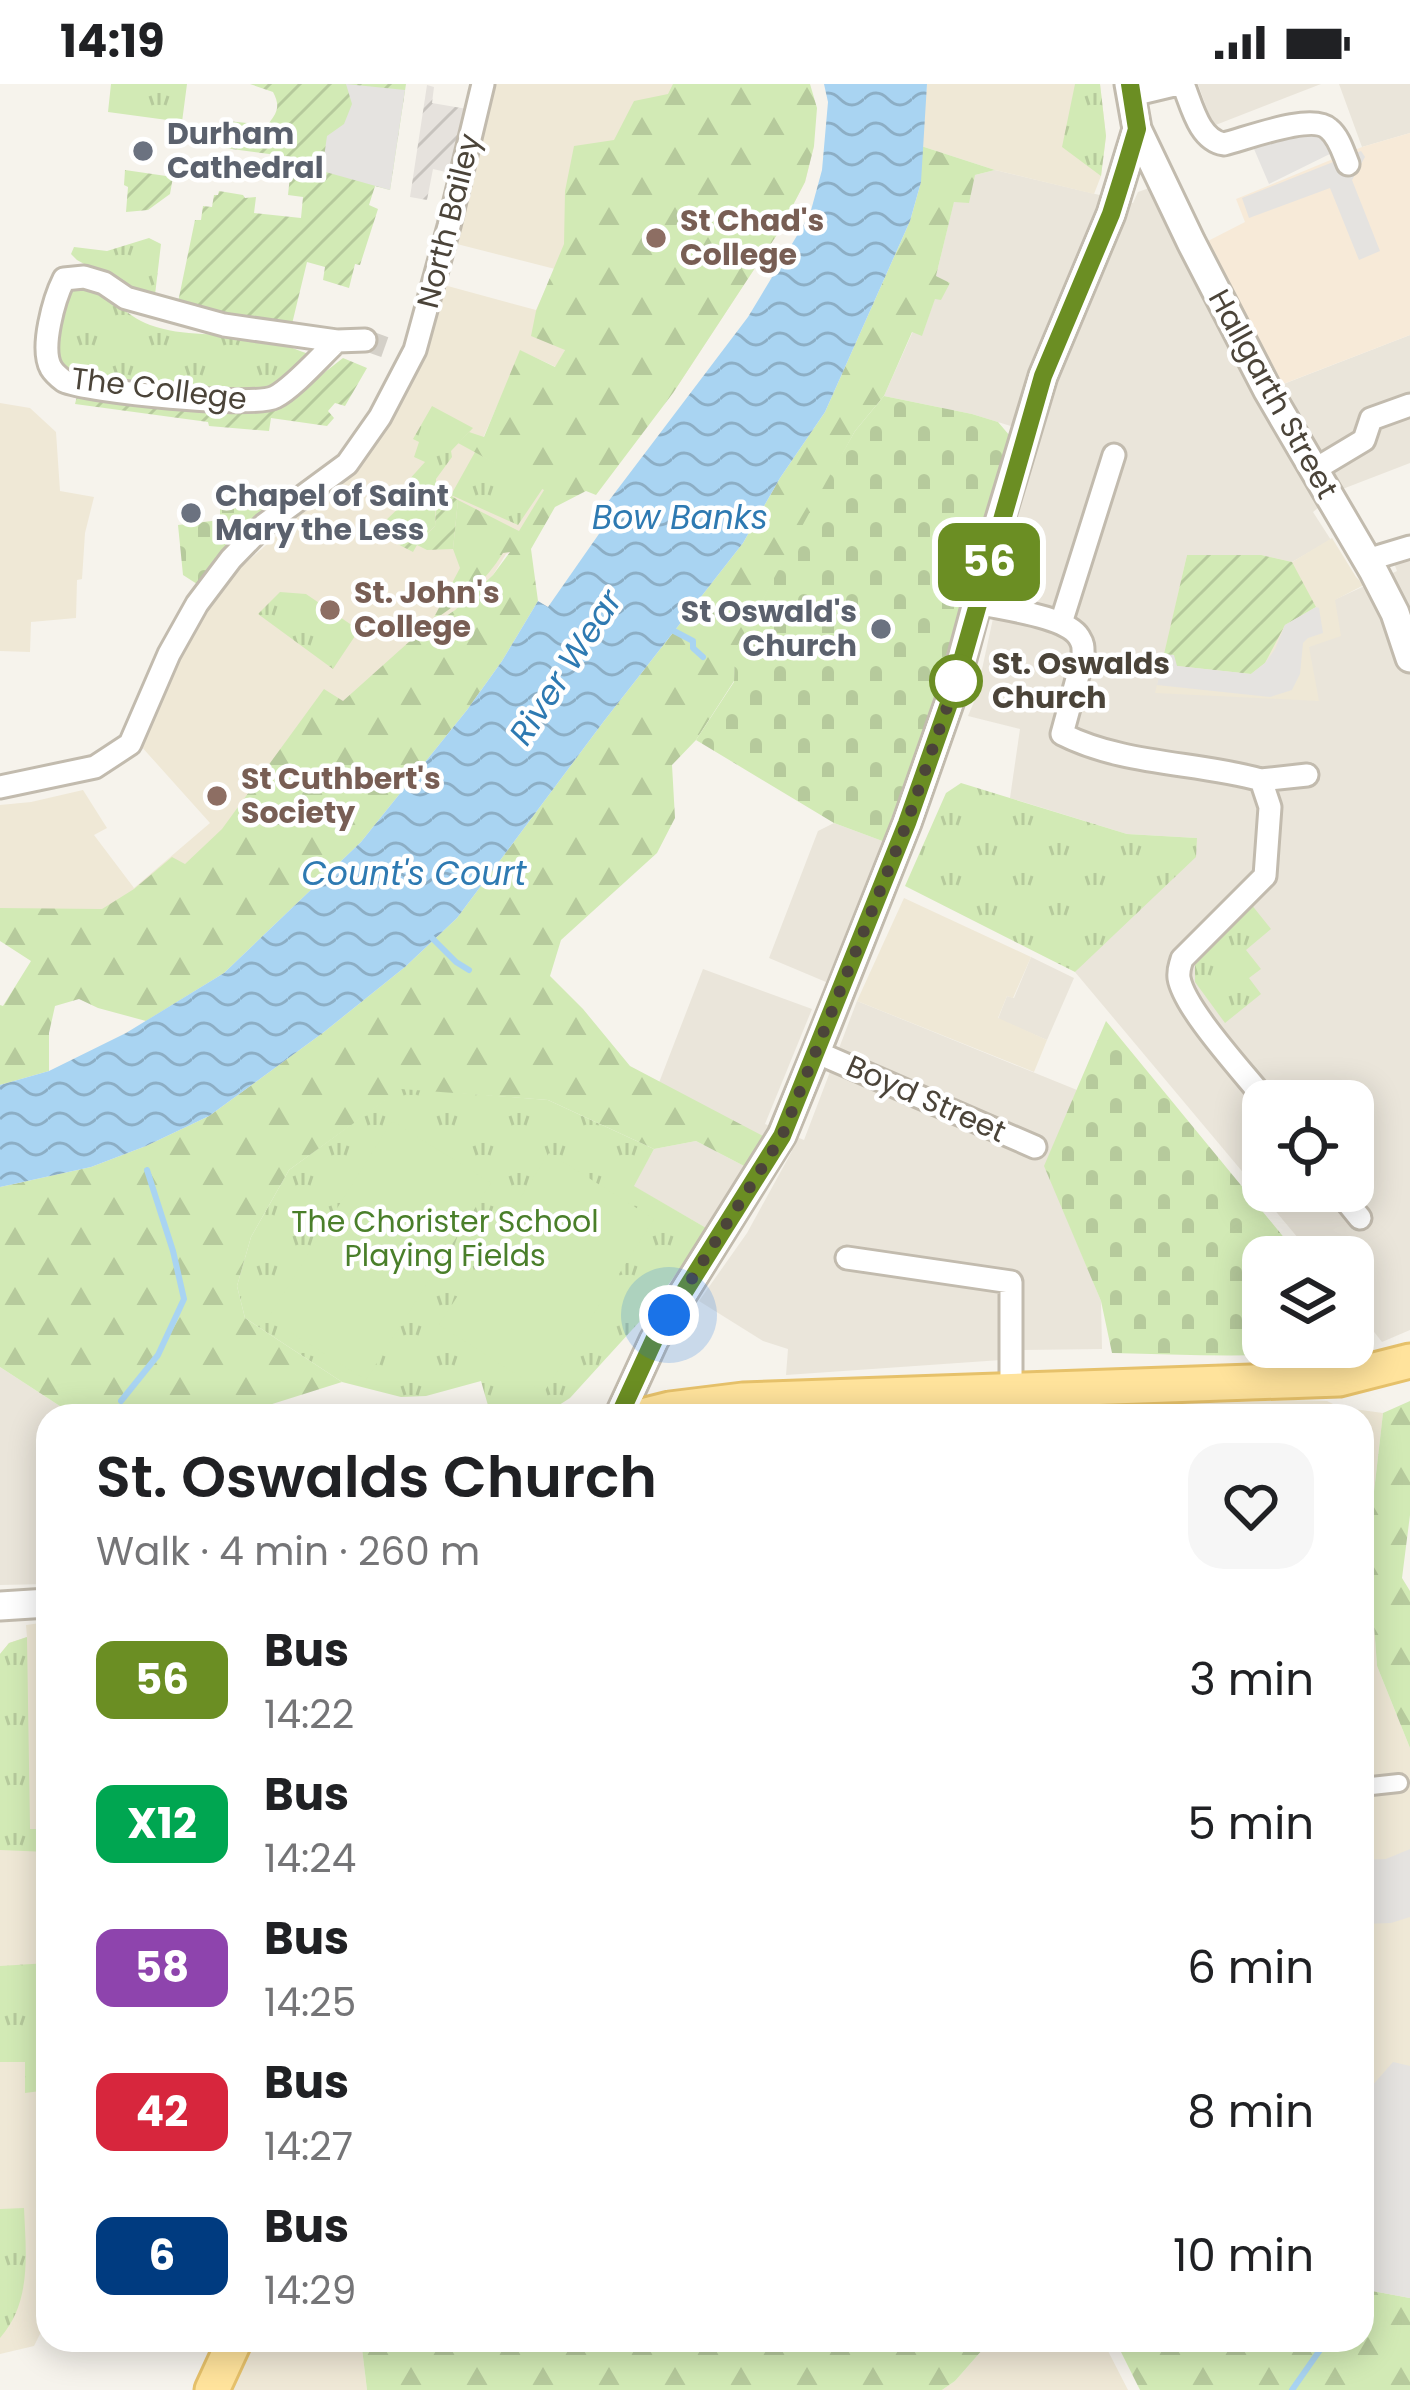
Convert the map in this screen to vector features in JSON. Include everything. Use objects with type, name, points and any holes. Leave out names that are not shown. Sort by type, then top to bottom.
[{"type":"main road","points":[[711,1404],[1339,1379],[1410,1361]]},
{"type":"main road","points":[[212,2390],[229,2352]]},
{"type":"street","name":"North Bailey","points":[[0,787],[95,767],[130,744],[169,654],[197,604],[264,524],[347,464],[380,417],[449,226],[483,84]]},
{"type":"street","points":[[625,1404],[654,1340],[782,1136],[915,801],[953,692],[1043,376],[1111,214],[1137,129],[1131,90],[1180,84],[1205,135],[1224,144],[1317,121],[1332,130],[1348,164]]},
{"type":"street","name":"Hallgarth Street","points":[[1137,129],[1233,327],[1395,613],[1410,658]]},
{"type":"street","name":"The College","points":[[337,341],[278,397],[260,402],[75,384],[60,380],[46,350],[58,290],[64,279],[74,277],[197,318],[337,341],[365,340]]},
{"type":"street","points":[[1314,470],[1364,440],[1371,419],[1410,405]]},
{"type":"street","points":[[1061,623],[1114,455]]},
{"type":"street","points":[[1367,560],[1410,548]]},
{"type":"street","points":[[978,603],[1061,623],[1078,634],[1082,656],[1051,732],[1106,750],[1261,780],[1307,775]]},
{"type":"street","points":[[1250,1080],[1197,1013],[1179,981],[1179,970],[1183,959],[1265,876],[1270,807],[1261,780]]},
{"type":"street","name":"Boyd Street","points":[[816,1052],[1035,1147]]},
{"type":"street","points":[[1355,1212],[1360,1218]]},
{"type":"street","points":[[847,1258],[1011,1282],[1011,1389]]},
{"type":"street","points":[[0,1606],[36,1604]]},
{"type":"street","points":[[1374,1785],[1399,1783]]},
{"type":"shaded area","points":[[346,84],[405,90],[390,190],[322,171],[327,136],[344,124],[352,104]]},
{"type":"shaded area","points":[[492,84],[776,84],[814,146],[805,182],[780,230],[673,393],[565,350],[556,367],[521,351],[477,452],[545,489],[511,552],[455,610],[410,641],[244,838],[109,929],[0,933],[0,805],[83,790],[107,828],[94,835],[134,888],[210,823],[140,745],[186,641],[205,611],[231,576],[336,490],[364,457],[424,356],[444,285],[536,310],[555,269],[453,243]]},
{"type":"shaded area","points":[[927,84],[1100,84],[1106,136],[1094,194],[921,146]]},
{"type":"shaded area","points":[[1198,84],[1321,84],[1213,126]]},
{"type":"shaded area","points":[[1339,84],[1410,84],[1410,133],[1362,147]]},
{"type":"shaded area","points":[[427,85],[434,87],[432,103],[467,109],[450,173],[433,169],[427,200],[410,197]]},
{"type":"shaded area","points":[[1317,121],[1342,148],[1269,184],[1254,149]]},
{"type":"shaded area","points":[[1410,133],[1410,335],[1283,384],[1206,242],[1245,222],[1236,199],[1362,147]]},
{"type":"shaded area","points":[[1361,151],[1365,157],[1352,180],[1380,251],[1359,260],[1330,188],[1249,218],[1242,198]]},
{"type":"shaded area","points":[[995,170],[1133,203],[1138,192],[1152,187],[1255,395],[1410,335],[1410,463],[1340,490],[1313,512],[1331,540],[1292,562],[1261,555],[1187,555],[1156,692],[1309,647],[1334,600],[1397,571],[1392,558],[1410,553],[1410,1330],[1382,1342],[1374,1332],[1374,1236],[1296,1236],[1276,1212],[1374,1212],[1374,1080],[1242,1080],[1242,1171],[1075,972],[1197,838],[1127,834],[1010,798],[1020,729],[968,716],[1040,435],[972,414],[884,396],[913,331],[922,335],[935,298],[949,283],[936,276],[954,201],[975,175]]},
{"type":"shaded area","points":[[0,403],[30,408],[56,432],[60,491],[94,497],[85,533],[82,579],[77,580],[76,618],[31,622],[30,652],[0,651]]},
{"type":"shaded area","points":[[1332,538],[1364,585],[1335,600],[1341,636],[1309,647],[1319,701],[1155,693],[1187,555],[1261,555],[1292,562]]},
{"type":"shaded area","points":[[1316,607],[1323,633],[1303,643],[1300,674],[1292,690],[1270,697],[1157,685],[1164,654],[1174,655],[1177,666],[1251,674],[1275,649],[1285,625]]},
{"type":"shaded area","points":[[834,823],[885,842],[826,982],[769,958],[818,831]]},
{"type":"shaded area","points":[[904,898],[1031,957],[1013,998],[1007,996],[998,1018],[1047,1040],[1034,1072],[857,1001]]},
{"type":"shaded area","points":[[1031,957],[1074,978],[1047,1040],[998,1019],[1007,996],[1014,998]]},
{"type":"shaded area","points":[[703,969],[812,1009],[765,1124],[804,1140],[857,1001],[1077,1090],[1045,1166],[1101,1301],[1102,1349],[1023,1350],[1023,1302],[998,1303],[1001,1360],[786,1375],[788,1349],[763,1341],[699,1301],[747,1233],[792,1151],[655,1093]]},
{"type":"shaded area","points":[[696,1141],[746,1167],[708,1229],[633,1186],[654,1149]]},
{"type":"shaded area","points":[[0,1367],[57,1404],[36,1404],[36,1584],[0,1585]]},
{"type":"shaded area","points":[[1294,1400],[1333,1404],[1190,1404]]},
{"type":"shaded area","points":[[1374,1412],[1383,1413],[1374,1492]]},
{"type":"shaded area","points":[[36,1624],[36,2342],[0,2354],[0,1654],[9,1643],[27,1637],[26,1625]]},
{"type":"shaded area","points":[[1374,1625],[1377,1666],[1410,1748],[1410,2298],[1374,2291]]},
{"type":"shaded area","points":[[1410,1849],[1410,1917],[1374,1924],[1374,1860]]},
{"type":"shaded area","points":[[1393,2062],[1410,2066],[1410,2298],[1374,2291],[1374,2084]]},
{"type":"shaded area","points":[[247,2352],[362,2352],[367,2390],[230,2390]]},
{"type":"shaded area","points":[[980,2352],[1109,2352],[1128,2390],[942,2390]]},
{"type":"green space","points":[[111,84],[187,84],[182,122],[108,112]]},
{"type":"green space","points":[[250,84],[406,84],[390,190],[375,186],[369,205],[378,209],[360,265],[355,264],[349,288],[323,280],[325,267],[307,262],[292,324],[177,307],[195,220],[201,220],[203,206],[212,207],[219,191],[256,197],[254,213],[301,218],[303,197],[288,195],[292,157],[224,148],[228,121],[269,123],[276,112],[273,92]]},
{"type":"green space","points":[[673,84],[810,84],[817,108],[805,182],[780,230],[673,393],[596,495],[586,491],[555,507],[531,549],[538,601],[502,661],[361,842],[224,973],[146,1021],[79,999],[55,1006],[49,1071],[0,1085],[0,1005],[31,961],[0,941],[0,908],[102,909],[172,857],[185,864],[222,829],[324,689],[343,701],[410,641],[455,610],[510,552],[503,553],[472,591],[432,621],[460,568],[453,549],[458,500],[519,531],[544,490],[458,443],[469,432],[484,437],[520,350],[555,367],[565,350],[531,336],[536,311],[564,244],[565,191],[574,146],[614,140],[634,101],[668,94]]},
{"type":"green space","points":[[1075,84],[1100,84],[1106,136],[1101,176],[1062,147]]},
{"type":"green space","points":[[921,146],[995,170],[975,175],[969,203],[954,202],[936,276],[950,283],[941,300],[935,299],[922,336],[912,332],[884,396],[855,431],[736,649],[734,681],[696,740],[672,765],[675,818],[657,853],[561,940],[550,976],[630,1066],[763,1136],[746,1167],[696,1141],[654,1149],[548,1100],[401,1089],[289,1170],[251,1237],[237,1286],[245,1318],[342,1382],[272,1404],[57,1404],[0,1367],[0,1187],[91,1167],[209,1116],[324,1032],[457,918],[743,543],[825,412],[910,221],[921,182]]},
{"type":"green space","points":[[125,170],[173,177],[170,194],[148,210],[126,212]]},
{"type":"green space","points":[[149,238],[161,244],[155,295],[147,299],[71,254],[74,247],[107,251]]},
{"type":"green space","points":[[77,286],[97,291],[150,325],[271,340],[308,357],[273,391],[260,393],[69,374],[57,354],[55,330],[63,305]]},
{"type":"green space","points":[[343,358],[367,368],[345,406],[335,403],[328,411],[334,418],[327,426],[271,418],[269,431],[209,426],[208,422],[75,404],[78,392],[275,411]]},
{"type":"green space","points":[[884,396],[998,422],[1010,436],[931,708],[885,842],[834,823],[696,740],[734,682],[735,650],[826,482],[855,431]]},
{"type":"green space","points":[[432,406],[473,428],[451,451],[452,457],[436,479],[435,526],[417,544],[384,531],[382,524],[407,500],[398,492],[425,462],[414,457],[419,442],[413,439]]},
{"type":"green space","points":[[475,452],[543,488],[518,525],[451,495]]},
{"type":"green space","points":[[437,487],[458,500],[453,549],[427,550],[417,545],[413,552],[384,537],[384,531],[418,544],[435,526]]},
{"type":"green space","points":[[220,498],[282,502],[247,524],[207,583],[197,584],[183,575],[178,525],[220,520]]},
{"type":"green space","points":[[1187,555],[1261,555],[1292,562],[1316,607],[1285,625],[1265,663],[1251,674],[1177,666],[1164,654]]},
{"type":"green space","points":[[280,592],[306,594],[359,630],[333,669],[258,614]]},
{"type":"green space","points":[[961,783],[1127,834],[1197,838],[1196,857],[1075,972],[905,886],[946,793]]},
{"type":"green space","points":[[1251,904],[1271,929],[1246,950],[1261,969],[1249,978],[1261,994],[1225,1023],[1195,982],[1195,965]]},
{"type":"green space","points":[[1106,1021],[1242,1186],[1242,1212],[1263,1212],[1283,1236],[1242,1236],[1242,1355],[1112,1353],[1101,1301],[1044,1166]]},
{"type":"green space","name":"The Chorister School Playing Fields","points":[[401,1088],[548,1100],[654,1149],[634,1186],[708,1229],[651,1309],[561,1404],[488,1404],[481,1381],[426,1396],[401,1397],[342,1382],[245,1318],[237,1286],[251,1237],[289,1170]]},
{"type":"green space","points":[[392,1121],[491,1183],[366,1380],[268,1318]]},
{"type":"green space","points":[[549,1153],[654,1219],[544,1392],[439,1325]]},
{"type":"green space","points":[[1410,1401],[1410,1515],[1402,1578],[1410,1591],[1410,1748],[1377,1666],[1374,1492],[1383,1413]]},
{"type":"green space","points":[[27,1637],[30,1829],[36,1829],[36,1852],[0,1850],[0,1654],[9,1643]]},
{"type":"green space","points":[[36,1964],[36,2092],[25,2093],[25,2062],[0,2062],[0,1966]]},
{"type":"green space","points":[[24,2208],[22,2293],[0,2338],[0,2209]]},
{"type":"green space","points":[[1374,2291],[1410,2298],[1410,2390],[1140,2390],[1121,2352],[1374,2352]]},
{"type":"green space","points":[[362,2352],[980,2352],[942,2390],[367,2390]]},
{"type":"water","points":[[824,84],[927,84],[921,182],[910,221],[825,412],[743,543],[457,918],[405,967],[209,1116],[91,1167],[0,1187],[0,1085],[49,1071],[126,1033],[224,973],[361,842],[467,710],[538,601],[548,607],[601,531],[592,523],[748,317],[810,214],[822,170],[828,102]]},
{"type":"waterway","points":[[674,631],[693,641],[693,648],[703,657]]},
{"type":"waterway","points":[[431,937],[469,970]]},
{"type":"waterway","points":[[121,1401],[158,1355],[184,1299],[147,1170]]},
{"type":"waterway","points":[[1292,2390],[1319,2352]]},
{"type":"tunnel","points":[[365,340],[393,350]]},
{"type":"bus line","name":"56","points":[[624,1404],[654,1340],[782,1136],[907,823],[953,692],[1043,376],[1111,214],[1126,166],[1137,129],[1130,84]]},
{"type":"place","name":"Durham Cathedral","points":[[143,151]]},
{"type":"place","name":"St Chad's College","points":[[656,238]]},
{"type":"place","name":"Chapel of Saint Mary the Less","points":[[191,513]]},
{"type":"place","name":"St. John's College","points":[[330,610]]},
{"type":"place","name":"St Oswald's Church","points":[[881,629]]},
{"type":"place","name":"St. Oswalds Church","points":[[956,681]]},
{"type":"place","name":"St Cuthbert's Society","points":[[217,796]]},
{"type":"route","points":[[669,1315],[782,1136],[907,823],[956,681]]},
{"type":"water label","name":"Bow Banks","points":[[680,517]]},
{"type":"water label","name":"River Wear","points":[[565,667]]},
{"type":"water label","name":"Count's Court","points":[[414,873]]}]
